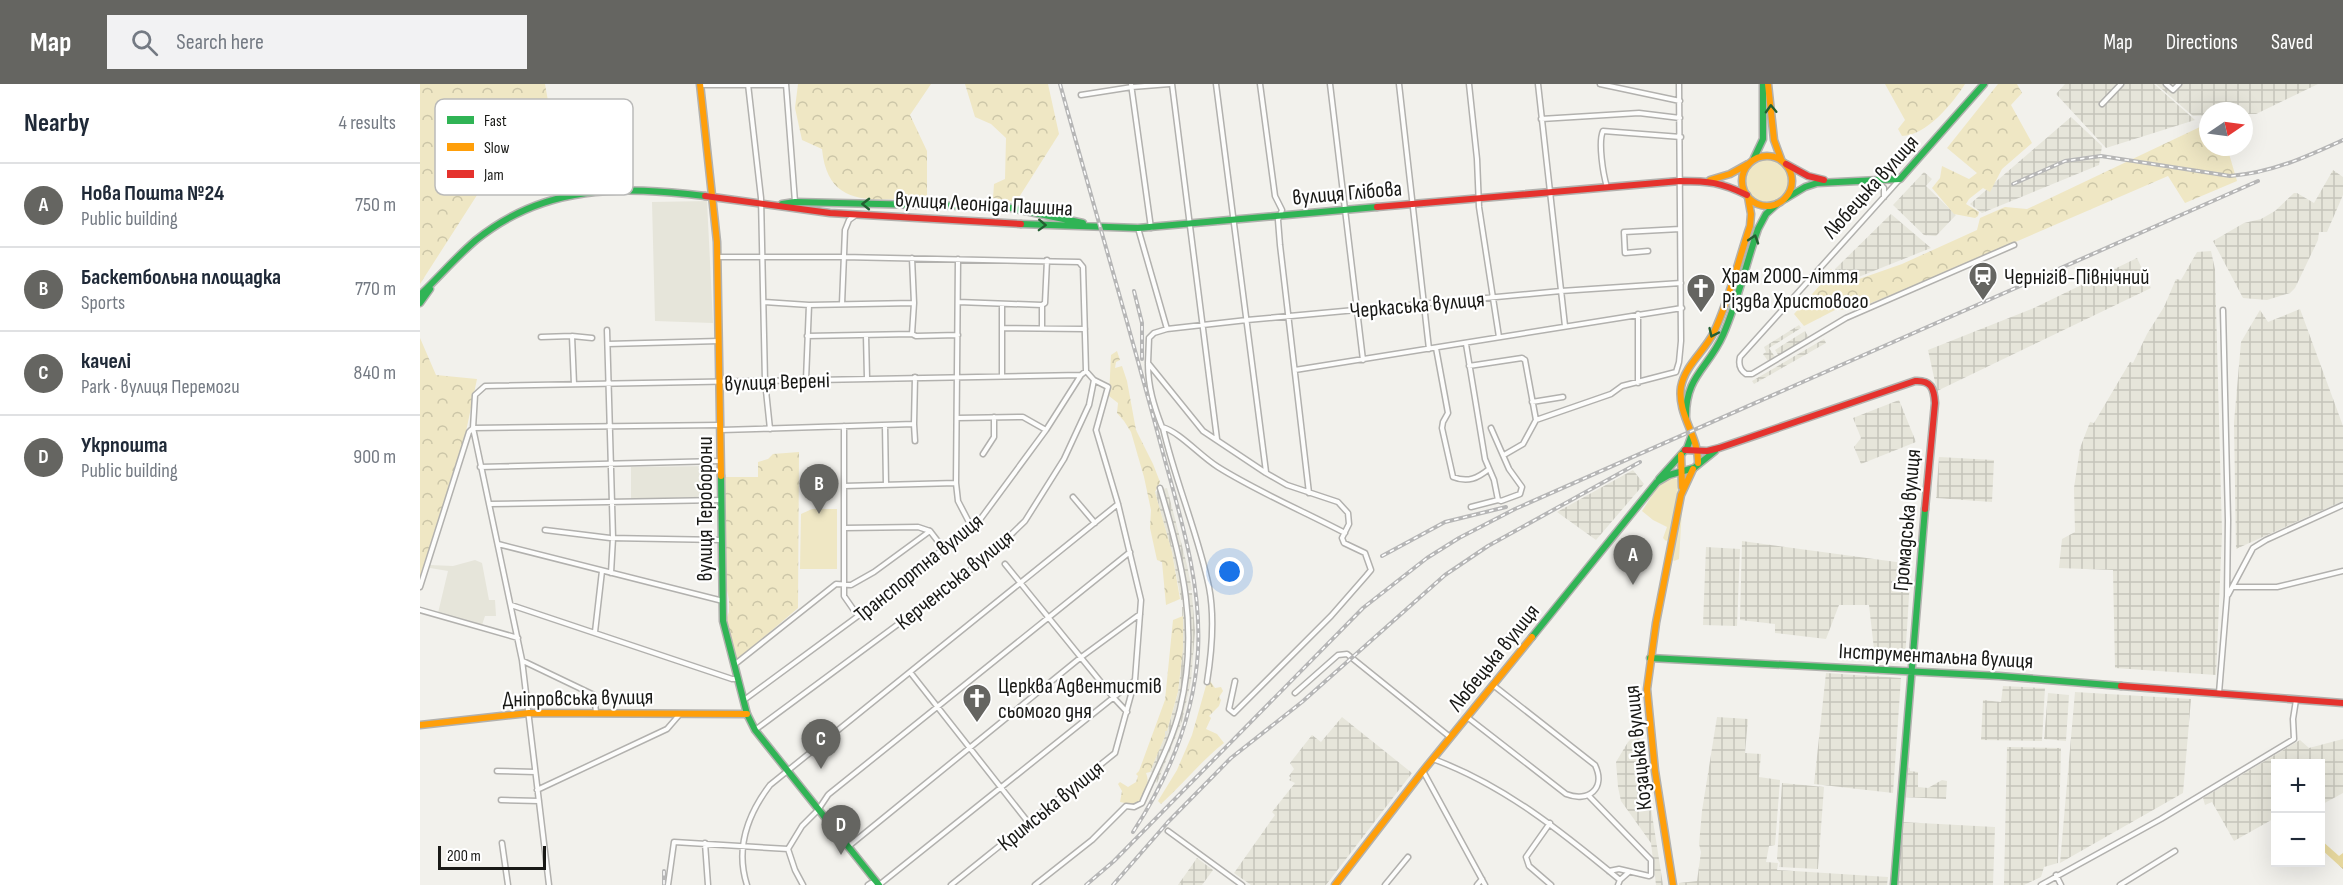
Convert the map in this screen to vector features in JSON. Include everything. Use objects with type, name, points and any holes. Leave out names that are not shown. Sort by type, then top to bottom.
[{"type":"main road","name":"вулиця Тероборони","points":[[700,84],[718,257],[721,540],[725,635],[747,714],[754,730],[879,885]]},
{"type":"main road","points":[[1766,84],[1772,106],[1772,140],[1790,170],[1792,180],[1785,199]]},
{"type":"main road","points":[[1688,428],[1680,406],[1683,378],[1708,344],[1750,226],[1748,196],[1742,182],[1744,172],[1762,146],[1766,84]]},
{"type":"main road","name":"Любецька вулиця","points":[[1900,179],[1984,84]]},
{"type":"main road","points":[[1750,163],[1768,156],[1783,161],[1808,176],[1832,181]]},
{"type":"main road","name":"вулиця Глібова","points":[[1709,181],[1730,174],[1750,163]]},
{"type":"main road","points":[[1694,467],[1693,449],[1685,411],[1688,389],[1694,377],[1719,346],[1758,228],[1766,214],[1777,204],[1810,184],[1900,179]]},
{"type":"main road","name":"вулиця Глібова","points":[[1091,225],[1151,228],[1680,181],[1725,183],[1748,196]]},
{"type":"main road","name":"вулиця Леоніда Пашина","points":[[633,191],[713,196],[778,205],[988,207],[1023,210],[1091,225]]},
{"type":"main road","name":"вулиця Леоніда Пашина","points":[[434,282],[465,250],[493,226],[552,199],[568,195]]},
{"type":"main road","points":[[1748,196],[1761,205],[1777,204]]},
{"type":"main road","name":"вулиця Леоніда Пашина","points":[[795,205],[857,215],[1038,225],[1091,225]]},
{"type":"main road","points":[[933,205],[933,219]]},
{"type":"main road","points":[[987,222],[988,207]]},
{"type":"main road","points":[[420,295],[434,282]]},
{"type":"main road","points":[[420,303],[434,282]]},
{"type":"main road","name":"Громадська вулиця","points":[[1719,448],[1915,381],[1924,380],[1932,385],[1934,390],[1893,885]]},
{"type":"main road","points":[[1682,492],[1680,461],[1693,449],[1719,448]]},
{"type":"main road","points":[[1680,461],[1682,466],[1694,467],[1719,448]]},
{"type":"main road","points":[[1657,483],[1693,449]]},
{"type":"main road","name":"Любецька вулиця","points":[[1335,885],[1450,737],[1657,483],[1669,475],[1694,467]]},
{"type":"main road","name":"Козацька вулиця","points":[[1673,885],[1650,735],[1647,689],[1650,658],[1682,492],[1694,467]]},
{"type":"main road","points":[[1669,475],[1676,476],[1682,484]]},
{"type":"main road","name":"Інструментальна вулиця","points":[[1650,658],[1911,671],[2343,703]]},
{"type":"main road","name":"Дніпровська вулиця","points":[[420,725],[529,713],[747,714]]},
{"type":"street","points":[[700,84],[786,85],[795,205]]},
{"type":"street","points":[[748,84],[761,203],[765,381],[770,429]]},
{"type":"street","points":[[1081,95],[1132,86],[1171,84],[1217,440]]},
{"type":"street","points":[[1216,84],[1266,473]]},
{"type":"street","points":[[1260,84],[1275,196],[1282,210],[1278,220],[1280,245],[1309,493]]},
{"type":"street","points":[[1330,84],[1364,360]]},
{"type":"street","points":[[1399,84],[1429,349]]},
{"type":"street","points":[[1469,84],[1479,199],[1499,337]]},
{"type":"street","points":[[1538,84],[1565,326]]},
{"type":"street","points":[[1600,84],[1680,101]]},
{"type":"street","points":[[1536,420],[1611,394],[1622,386],[1676,372],[1680,351],[1682,308],[1679,84]]},
{"type":"street","points":[[2102,104],[2121,84]]},
{"type":"street","points":[[2166,84],[2173,90],[2179,84]]},
{"type":"street","points":[[1132,86],[1151,228]]},
{"type":"street","points":[[1541,118],[1639,113],[1680,118]]},
{"type":"street","points":[[1607,187],[1603,174],[1601,133],[1603,131],[1681,137]]},
{"type":"street","name":"Любецька вулиця","points":[[1900,179],[1740,357],[1740,367],[1746,374],[1752,374],[1846,318],[2014,245]]},
{"type":"street","points":[[1876,181],[1883,186],[1884,197]]},
{"type":"street","points":[[842,304],[845,230],[849,220],[857,215]]},
{"type":"street","points":[[1138,228],[1167,329]]},
{"type":"street","points":[[1648,251],[1625,253],[1624,232],[1680,229]]},
{"type":"street","points":[[718,257],[1079,262],[1083,267],[1086,371],[1094,380]]},
{"type":"street","points":[[912,258],[914,303],[912,334]]},
{"type":"street","points":[[958,260],[956,483],[958,501],[971,526]]},
{"type":"street","points":[[958,302],[1042,305],[1046,303],[1047,260]]},
{"type":"street","name":"Черкаська вулиця","points":[[1148,363],[1149,338],[1154,333],[1167,329],[1357,309],[1681,283]]},
{"type":"street","points":[[764,302],[914,303]]},
{"type":"street","points":[[806,380],[809,304]]},
{"type":"street","points":[[1002,304],[1002,375]]},
{"type":"street","points":[[1042,305],[1042,328]]},
{"type":"street","points":[[1295,370],[1682,308]]},
{"type":"street","points":[[2219,693],[2227,596],[2228,520],[2223,310]]},
{"type":"street","points":[[1638,314],[1638,383]]},
{"type":"street","points":[[1002,327],[1085,329]]},
{"type":"street","points":[[607,330],[612,573]]},
{"type":"street","points":[[866,335],[867,378]]},
{"type":"street","points":[[807,336],[958,335]]},
{"type":"street","points":[[572,336],[574,384]]},
{"type":"street","points":[[541,337],[592,338]]},
{"type":"street","points":[[608,344],[719,341]]},
{"type":"street","points":[[1466,344],[1485,459],[1498,500]]},
{"type":"street","points":[[1436,348],[1448,413],[1442,428],[1453,477],[1476,479],[1489,469]]},
{"type":"street","points":[[1469,366],[1522,358],[1525,360],[1536,420],[1523,444],[1504,455]]},
{"type":"street","points":[[1148,363],[1203,431],[1266,473],[1309,493],[1338,502],[1348,513],[1348,524],[1342,538],[1344,543],[1365,553],[1371,570],[1331,616],[1234,713],[1229,709],[1235,681]]},
{"type":"street","points":[[1148,363],[1152,402],[1162,427],[1209,587],[1213,628],[1207,682]]},
{"type":"street","name":"Транспортна вулиця","points":[[744,700],[858,616],[979,521],[995,502],[1046,430],[1081,375],[1086,371]]},
{"type":"street","name":"вулиця Верені","points":[[473,428],[475,395],[485,386],[1081,375]]},
{"type":"street","points":[[915,377],[915,441]]},
{"type":"street","name":"Кримська вулиця","points":[[951,885],[1115,753],[1127,712],[1135,680],[1142,600],[1119,504],[1096,430],[1108,387],[1094,380]]},
{"type":"street","name":"Керченська вулиця","points":[[754,730],[951,585],[992,553],[1025,521],[1064,459],[1089,405],[1094,380]]},
{"type":"street","points":[[1532,402],[1563,397]]},
{"type":"street","points":[[983,454],[994,437],[994,417]]},
{"type":"street","points":[[957,418],[1023,417],[1046,430]]},
{"type":"street","points":[[420,587],[469,432],[473,428],[610,425],[770,429],[914,424]]},
{"type":"street","points":[[885,425],[886,485]]},
{"type":"street","points":[[844,426],[844,584],[846,602],[858,616]]},
{"type":"street","points":[[1162,427],[1173,430],[1201,456],[1230,474],[1345,533]]},
{"type":"street","points":[[473,428],[522,660],[549,885]]},
{"type":"street","points":[[1471,507],[1501,501],[1522,492],[1522,487],[1512,475],[1491,428]]},
{"type":"street","points":[[480,467],[721,461]]},
{"type":"street","points":[[844,486],[956,483]]},
{"type":"street","points":[[1035,885],[1092,840],[1126,806],[1134,807],[1142,802],[1172,735],[1180,710],[1189,647],[1187,597],[1175,537],[1160,488]]},
{"type":"street","points":[[1073,497],[1095,523]]},
{"type":"street","points":[[490,504],[721,500]]},
{"type":"street","points":[[747,885],[741,861],[742,847],[756,804],[771,785],[1119,504]]},
{"type":"street","points":[[2227,596],[2253,548],[2343,505]]},
{"type":"street","points":[[844,528],[918,527],[930,531],[943,548]]},
{"type":"street","points":[[544,530],[613,538],[721,540]]},
{"type":"street","points":[[734,665],[836,584],[851,585],[874,572],[930,531]]},
{"type":"street","points":[[498,544],[723,601]]},
{"type":"street","points":[[803,885],[788,849],[802,826],[829,795],[1130,552]]},
{"type":"street","points":[[1005,564],[1080,658],[1127,712]]},
{"type":"street","points":[[595,632],[602,571]]},
{"type":"street","points":[[2233,587],[2277,587],[2343,571]]},
{"type":"street","points":[[511,605],[732,679],[738,679]]},
{"type":"street","points":[[420,610],[518,638]]},
{"type":"street","points":[[848,847],[1080,658],[1140,614]]},
{"type":"street","points":[[1295,693],[1338,655],[1347,654],[1450,737]]},
{"type":"street","points":[[522,660],[594,695],[596,712]]},
{"type":"street","points":[[910,672],[1028,822]]},
{"type":"street","points":[[868,885],[871,883],[879,885],[1135,680]]},
{"type":"street","points":[[1467,717],[1566,795],[1579,798],[1589,796],[1597,783],[1598,774],[1595,765],[1493,685]]},
{"type":"street","points":[[2041,885],[2161,819],[2294,739],[2293,719],[2296,700]]},
{"type":"street","points":[[537,790],[667,729],[681,713]]},
{"type":"street","points":[[1433,759],[1510,796],[1550,823],[1609,871],[1619,883],[1629,872]]},
{"type":"street","points":[[497,771],[536,772]]},
{"type":"street","points":[[1423,771],[1485,885]]},
{"type":"street","points":[[1589,796],[1651,860],[1651,875],[1649,876],[1619,869],[1609,871]]},
{"type":"street","points":[[501,800],[539,801]]},
{"type":"street","points":[[1550,823],[1526,857],[1529,866],[1551,885]]},
{"type":"street","points":[[1168,831],[1242,885]]},
{"type":"street","points":[[668,885],[674,842],[788,849]]},
{"type":"street","points":[[502,843],[508,885]]},
{"type":"street","points":[[705,843],[708,885]]},
{"type":"street","points":[[2120,885],[2175,851]]},
{"type":"street","points":[[1385,885],[1408,857]]},
{"type":"street","points":[[2056,875],[2061,885]]},
{"type":"street","points":[[1477,885],[1482,879]]},
{"type":"shaded area","points":[[2065,84],[2154,84],[2195,120],[2106,148],[2056,94]]},
{"type":"shaded area","points":[[2156,84],[2318,84],[2256,114],[2253,114],[2253,102],[2199,102],[2199,116],[2193,116]]},
{"type":"shaded area","points":[[2071,117],[2102,146],[2099,165],[1982,213],[1970,204]]},
{"type":"shaded area","points":[[2333,170],[2343,177],[2343,195],[2327,232],[2319,232],[2318,240],[2295,288],[2290,293],[2267,300],[2243,298],[2213,241],[2244,223],[2261,219],[2275,211],[2294,193],[2314,203]]},
{"type":"shaded area","points":[[1924,172],[1932,179],[1926,186],[1956,215],[1936,236],[1924,235],[1893,205]]},
{"type":"shaded area","points":[[707,201],[713,323],[655,321],[652,202]]},
{"type":"shaded area","points":[[1891,214],[1931,248],[1846,282],[1835,269]]},
{"type":"shaded area","points":[[2211,251],[2215,269],[2222,533],[2216,675],[2115,668],[2113,570],[2059,568],[2062,539],[2075,532],[2074,488],[2080,448],[2090,422],[2094,423],[2130,362],[2133,363],[2164,307],[2176,279],[2181,280],[2197,252]]},
{"type":"shaded area","points":[[2137,258],[2151,288],[1937,391],[1928,350],[2034,308]]},
{"type":"shaded area","points":[[2300,309],[2343,426],[2343,501],[2236,549],[2234,422],[2241,342],[2260,310],[2268,322]]},
{"type":"shaded area","points":[[1799,325],[1801,328],[1769,348],[1775,357],[1768,361],[1763,354],[1766,352],[1764,347]]},
{"type":"shaded area","points":[[1805,331],[1809,338],[1779,356],[1775,350]]},
{"type":"shaded area","points":[[1824,339],[1826,343],[1754,384],[1752,381]]},
{"type":"shaded area","points":[[1899,400],[1916,442],[1861,464],[1854,447],[1861,438],[1853,418]]},
{"type":"shaded area","points":[[1939,457],[1994,460],[1992,502],[1936,498]]},
{"type":"shaded area","points":[[713,466],[713,497],[631,499],[631,467]]},
{"type":"shaded area","points":[[1633,470],[1644,484],[1596,540],[1557,512]]},
{"type":"shaded area","points":[[1167,488],[1187,565],[1192,590],[1188,591],[1162,489]]},
{"type":"shaded area","points":[[1159,490],[1175,546],[1185,599],[1181,600],[1172,552],[1155,492]]},
{"type":"shaded area","points":[[1742,541],[1911,564],[1905,660],[1875,658],[1869,605],[1839,605],[1826,639],[1775,633],[1775,624],[1740,620]]},
{"type":"shaded area","points":[[1706,547],[1740,549],[1737,626],[1703,625]]},
{"type":"shaded area","points":[[475,560],[482,563],[489,600],[495,600],[496,616],[485,616],[482,625],[438,613],[448,571],[430,568],[430,565],[453,566]]},
{"type":"shaded area","points":[[1188,593],[1192,593],[1195,632],[1191,681],[1182,721],[1157,783],[1153,781],[1171,741],[1188,666],[1190,646]]},
{"type":"shaded area","points":[[1182,607],[1187,607],[1187,648],[1182,690],[1169,738],[1154,773],[1150,772],[1165,736],[1165,730],[1167,731],[1178,693],[1183,649]]},
{"type":"shaded area","points":[[1826,673],[1901,678],[1893,793],[1814,784]]},
{"type":"shaded area","points":[[2003,686],[2045,688],[2042,741],[1981,740],[1983,700],[2001,702]]},
{"type":"shaded area","points":[[2075,692],[2191,699],[2183,793],[2060,863]]},
{"type":"shaded area","points":[[2048,693],[2069,695],[2066,741],[2044,739]]},
{"type":"shaded area","points":[[1342,717],[1412,773],[1326,885],[1251,885],[1234,873],[1275,815],[1272,812],[1295,783],[1289,780],[1294,769],[1290,763],[1312,735],[1321,742]]},
{"type":"shaded area","points":[[1717,717],[1748,719],[1745,753],[1761,754],[1759,777],[1780,780],[1775,845],[1769,846],[1766,862],[1778,863],[1777,870],[1888,877],[1887,885],[1679,885],[1679,883],[1697,881],[1701,852],[1699,844],[1702,811]]},
{"type":"shaded area","points":[[1639,731],[1663,885],[1656,885],[1651,843],[1621,801],[1618,787],[1616,762],[1628,742]]},
{"type":"shaded area","points":[[2343,739],[2343,793],[2325,803],[2325,759],[2271,759],[2271,820],[2234,841],[2212,802],[2205,805],[2203,798],[2300,740],[2309,748]]},
{"type":"shaded area","points":[[2007,747],[2061,748],[2058,863],[2044,867],[2041,877],[2024,885],[2004,885]]},
{"type":"shaded area","points":[[1905,766],[1910,768],[1910,771],[1918,772],[1918,787],[1928,788],[1942,780],[1947,781],[1946,799],[1902,797]]},
{"type":"shaded area","points":[[1782,783],[1824,787],[1818,869],[1779,867],[1780,863],[1777,859]]},
{"type":"shaded area","points":[[1902,822],[1995,827],[1993,885],[1897,885]]},
{"type":"shaded area","points":[[1197,858],[1213,870],[1202,885],[1178,885]]},
{"type":"green space","points":[[420,84],[545,84],[548,99],[435,99],[435,195],[477,195],[420,284]]},
{"type":"green space","points":[[798,84],[931,84],[910,115],[927,151],[927,198],[859,198],[845,193],[834,184],[826,169],[822,149],[802,140],[795,108]]},
{"type":"green space","points":[[965,84],[1048,84],[1059,134],[1016,202],[993,198],[994,184],[1005,179],[1006,138],[991,124],[975,117]]},
{"type":"green space","points":[[1885,84],[1965,84],[1946,109],[1929,125],[1911,135],[1902,136],[1898,129],[1905,120]]},
{"type":"green space","points":[[1998,84],[2017,84],[2022,93],[2011,105],[2032,143],[2002,169],[1990,192],[1983,188],[1969,199],[1966,204],[1979,212],[1978,216],[1975,218],[1954,214],[1932,188],[1940,178],[1942,166],[1969,179],[1977,173],[1947,148]]},
{"type":"green space","points":[[2199,127],[2199,156],[2230,156],[2237,181],[2185,203],[2168,176],[1856,309],[1835,310],[1804,326],[1794,314],[1822,283],[1831,269],[1845,284],[1902,264],[1977,230],[1980,218],[2005,207],[2027,209]]},
{"type":"green space","points":[[1767,158],[1782,165],[1789,180],[1782,195],[1767,202],[1752,195],[1745,180],[1752,165]]},
{"type":"green space","points":[[420,338],[436,375],[477,379],[464,441],[420,578]]},
{"type":"green space","points":[[1117,351],[1120,360],[1116,362],[1115,368],[1122,366],[1136,430],[1160,482],[1155,492],[1172,552],[1180,599],[1166,605],[1162,562],[1157,560],[1150,528],[1151,510],[1144,477],[1131,432],[1117,413],[1118,403],[1109,396],[1111,355]]},
{"type":"green space","points":[[799,452],[798,608],[737,660],[726,620],[729,600],[726,585],[725,477],[758,477],[758,462],[768,459],[773,454]]},
{"type":"green space","points":[[1672,477],[1680,484],[1670,539],[1666,541],[1663,538],[1667,527],[1642,511],[1660,483]]},
{"type":"green space","points":[[812,509],[837,509],[837,569],[800,569],[801,514]]},
{"type":"green space","points":[[1682,510],[1679,559],[1674,561],[1676,535]]},
{"type":"green space","points":[[1183,616],[1183,649],[1178,692],[1167,731],[1165,731],[1150,772],[1146,773],[1148,781],[1145,795],[1134,805],[1120,802],[1122,791],[1118,784],[1120,782],[1128,787],[1136,782],[1138,776],[1136,774],[1165,700],[1173,620]]},
{"type":"green space","points":[[1210,681],[1215,688],[1221,687],[1223,691],[1219,697],[1221,700],[1219,706],[1209,716],[1211,718],[1206,729],[1217,734],[1224,743],[1161,804],[1158,801],[1177,770],[1192,735],[1207,682]]},
{"type":"water","points":[[2325,844],[2339,856],[2343,853],[2343,869],[2325,853]]},
{"type":"railway","points":[[1060,84],[1181,519],[1196,598],[1198,624],[1196,676],[1185,723],[1178,746],[1158,790],[1133,832]]},
{"type":"railway","points":[[2013,184],[2065,161],[2101,156],[2230,176],[2260,172],[2343,140]]},
{"type":"railway","points":[[1086,885],[1114,861],[1363,608],[1427,558],[1459,538],[1515,509],[2258,181]]},
{"type":"railway","points":[[1134,291],[1142,323],[1142,359]]},
{"type":"railway","points":[[1113,885],[1168,822],[1231,758],[1302,702],[1445,575],[1488,546],[1640,462]]},
{"type":"railway","points":[[1382,556],[1445,522],[1506,507]]},
{"type":"railway","points":[[664,871],[664,885]]},
{"type":"traffic: fast","points":[[1754,158],[1763,139],[1763,84]]},
{"type":"traffic: fast","points":[[1785,199],[1817,183],[1900,179],[1984,84]]},
{"type":"traffic: fast","points":[[633,191],[705,196]]},
{"type":"traffic: fast","points":[[420,295],[461,253],[502,222],[529,208],[576,195]]},
{"type":"traffic: fast","points":[[782,204],[795,202],[1006,207],[1083,223]]},
{"type":"traffic: fast","points":[[1686,418],[1689,392],[1698,373],[1723,335],[1738,296],[1758,229],[1766,214],[1777,204]]},
{"type":"traffic: fast","points":[[1021,224],[1138,228],[1377,207]]},
{"type":"traffic: fast","points":[[420,303],[430,289]]},
{"type":"traffic: fast","points":[[1659,479],[1687,448],[1691,437]]},
{"type":"traffic: fast","points":[[1532,637],[1657,482],[1669,475],[1694,468],[1715,451]]},
{"type":"traffic: fast","points":[[721,476],[723,621],[747,714],[755,730],[879,885]]},
{"type":"traffic: fast","points":[[1894,885],[1925,509]]},
{"type":"traffic: fast","points":[[1650,658],[1999,676],[2121,686]]},
{"type":"traffic: slow","points":[[700,84],[717,242],[721,476]]},
{"type":"traffic: slow","points":[[1768,84],[1774,140],[1781,159]]},
{"type":"traffic: slow","points":[[1767,156],[1781,160],[1788,167],[1792,181],[1788,195],[1781,202],[1767,206],[1753,202],[1746,195],[1742,181],[1746,167],[1753,160],[1767,156]]},
{"type":"traffic: slow","points":[[1710,180],[1730,174],[1748,164]]},
{"type":"traffic: slow","points":[[1698,463],[1695,444],[1682,407],[1681,387],[1691,365],[1714,332],[1725,306],[1750,226],[1751,214],[1748,197]]},
{"type":"traffic: slow","points":[[1681,455],[1682,487]]},
{"type":"traffic: slow","points":[[1673,885],[1655,771],[1647,689],[1656,623],[1681,495],[1693,469]]},
{"type":"traffic: slow","points":[[1335,885],[1423,771],[1532,637]]},
{"type":"traffic: slow","points":[[420,725],[529,713],[747,714]]},
{"type":"traffic: jam","points":[[1786,164],[1808,176],[1824,180]]},
{"type":"traffic: jam","points":[[1377,207],[1680,181],[1714,183],[1747,195]]},
{"type":"traffic: jam","points":[[705,196],[830,213],[1021,224]]},
{"type":"traffic: jam","points":[[1685,450],[1707,451],[1719,448],[1915,381],[1925,382],[1931,386],[1935,403],[1925,509]]},
{"type":"traffic: jam","points":[[2121,686],[2343,703]]},
{"type":"place","name":"Чернігів-Північний","points":[[1983,302]]},
{"type":"place","name":"Храм 2000-ліття Різдва Христового","points":[[1701,314]]},
{"type":"place","name":"Баскетбольна площадка","points":[[819,514]]},
{"type":"place","name":"Нова Пошта №24","points":[[1633,585]]},
{"type":"place","name":"Церква Адвентистів сьомого дня","points":[[977,724]]},
{"type":"place","name":"качелі","points":[[821,769]]},
{"type":"place","name":"Укрпошта","points":[[841,855]]}]
